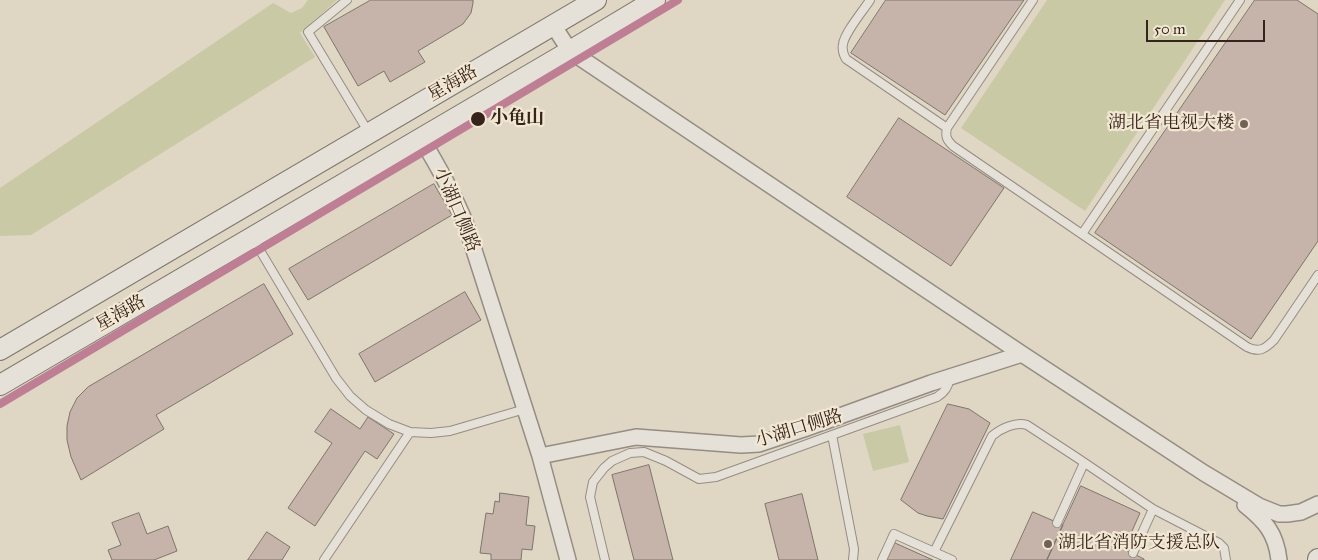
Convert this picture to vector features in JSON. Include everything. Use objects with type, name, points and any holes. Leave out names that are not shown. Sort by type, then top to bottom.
[{"type":"street","name":"星海路","points":[[0,350],[596,0]]},
{"type":"street","name":"星海路","points":[[0,385],[655,0]]},
{"type":"street","points":[[553,25],[570,51],[1022,354],[1204,473],[1259,506],[1279,514],[1301,512],[1318,504]]},
{"type":"street","name":"小湖口侧路","points":[[421,138],[454,197],[465,222],[540,456],[568,560]]},
{"type":"street","name":"小湖口侧路","points":[[540,456],[636,437],[741,445],[759,444],[1022,354]]},
{"type":"street","points":[[1204,473],[1266,524],[1273,536],[1279,560]]},
{"type":"lane","points":[[347,0],[308,32],[369,133]]},
{"type":"lane","points":[[870,0],[846,36],[843,44],[843,53],[846,59],[947,128]]},
{"type":"lane","points":[[1033,0],[947,128],[946,136],[953,146],[1254,350],[1267,347],[1274,340],[1318,275]]},
{"type":"lane","points":[[1082,234],[1240,0]]},
{"type":"lane","points":[[252,238],[336,378],[350,396],[366,410],[390,424],[410,432],[431,433],[450,431],[524,410]]},
{"type":"lane","points":[[605,560],[590,497],[593,482],[598,475],[619,457],[630,453],[644,452],[700,479],[707,479],[738,470],[937,397],[945,391],[950,378]]},
{"type":"lane","points":[[934,552],[988,440],[995,433],[1022,423],[1153,509],[1219,543],[1224,548],[1226,560]]},
{"type":"lane","points":[[324,560],[410,432]]},
{"type":"lane","points":[[832,435],[854,549],[853,560]]},
{"type":"lane","points":[[1057,523],[1084,463]]},
{"type":"lane","points":[[1133,554],[1153,509]]},
{"type":"lane","points":[[882,560],[894,534],[952,560]]},
{"type":"green space","points":[[308,0],[337,0],[300,33],[315,57],[31,235],[0,236],[0,188],[273,3],[291,13],[302,8]]},
{"type":"green space","points":[[1047,0],[1225,0],[1085,211],[961,128]]},
{"type":"green space","points":[[900,425],[909,462],[873,471],[863,434]]},
{"type":"building","points":[[371,0],[473,0],[473,3],[471,13],[463,24],[418,51],[425,62],[390,82],[384,71],[358,86],[324,27]]},
{"type":"building","points":[[886,0],[1024,0],[945,115],[851,53]]},
{"type":"building","name":"湖北省电视大楼","points":[[1255,0],[1297,0],[1318,14],[1318,241],[1251,339],[1095,233]]},
{"type":"building","points":[[899,118],[1004,188],[951,266],[847,197]]},
{"type":"building","points":[[434,184],[452,215],[308,300],[289,269]]},
{"type":"building","points":[[264,284],[293,334],[156,415],[164,429],[81,480],[71,457],[67,440],[70,412],[77,398],[88,387]]},
{"type":"building","points":[[465,292],[481,320],[375,382],[359,354]]},
{"type":"building","points":[[948,404],[969,409],[990,423],[943,519],[918,513],[901,500]]},
{"type":"building","points":[[331,409],[360,429],[368,417],[394,434],[377,459],[365,451],[315,526],[288,508],[332,443],[315,432]]},
{"type":"building","points":[[649,465],[673,560],[634,560],[612,475]]},
{"type":"building","points":[[1081,486],[1140,513],[1124,549],[1144,560],[1047,560]]},
{"type":"building","points":[[500,493],[529,497],[526,525],[535,526],[532,550],[522,549],[521,560],[491,560],[491,554],[480,553],[486,513],[493,514],[495,501],[499,502]]},
{"type":"building","points":[[802,494],[818,560],[779,560],[765,504]]},
{"type":"building","points":[[1033,512],[1063,525],[1047,560],[1011,560]]},
{"type":"building","points":[[139,513],[147,534],[168,526],[177,551],[154,560],[112,560],[108,550],[121,545],[112,523]]},
{"type":"building","points":[[267,532],[290,547],[282,560],[248,560]]},
{"type":"building","points":[[895,543],[933,560],[887,560]]},
{"type":"transit line","points":[[0,404],[678,0]]},
{"type":"place","name":"小龟山","points":[[478,119]]},
{"type":"place","name":"湖北省电视大楼","points":[[1244,124]]},
{"type":"place","name":"湖北省消防支援总队","points":[[1048,544]]}]
